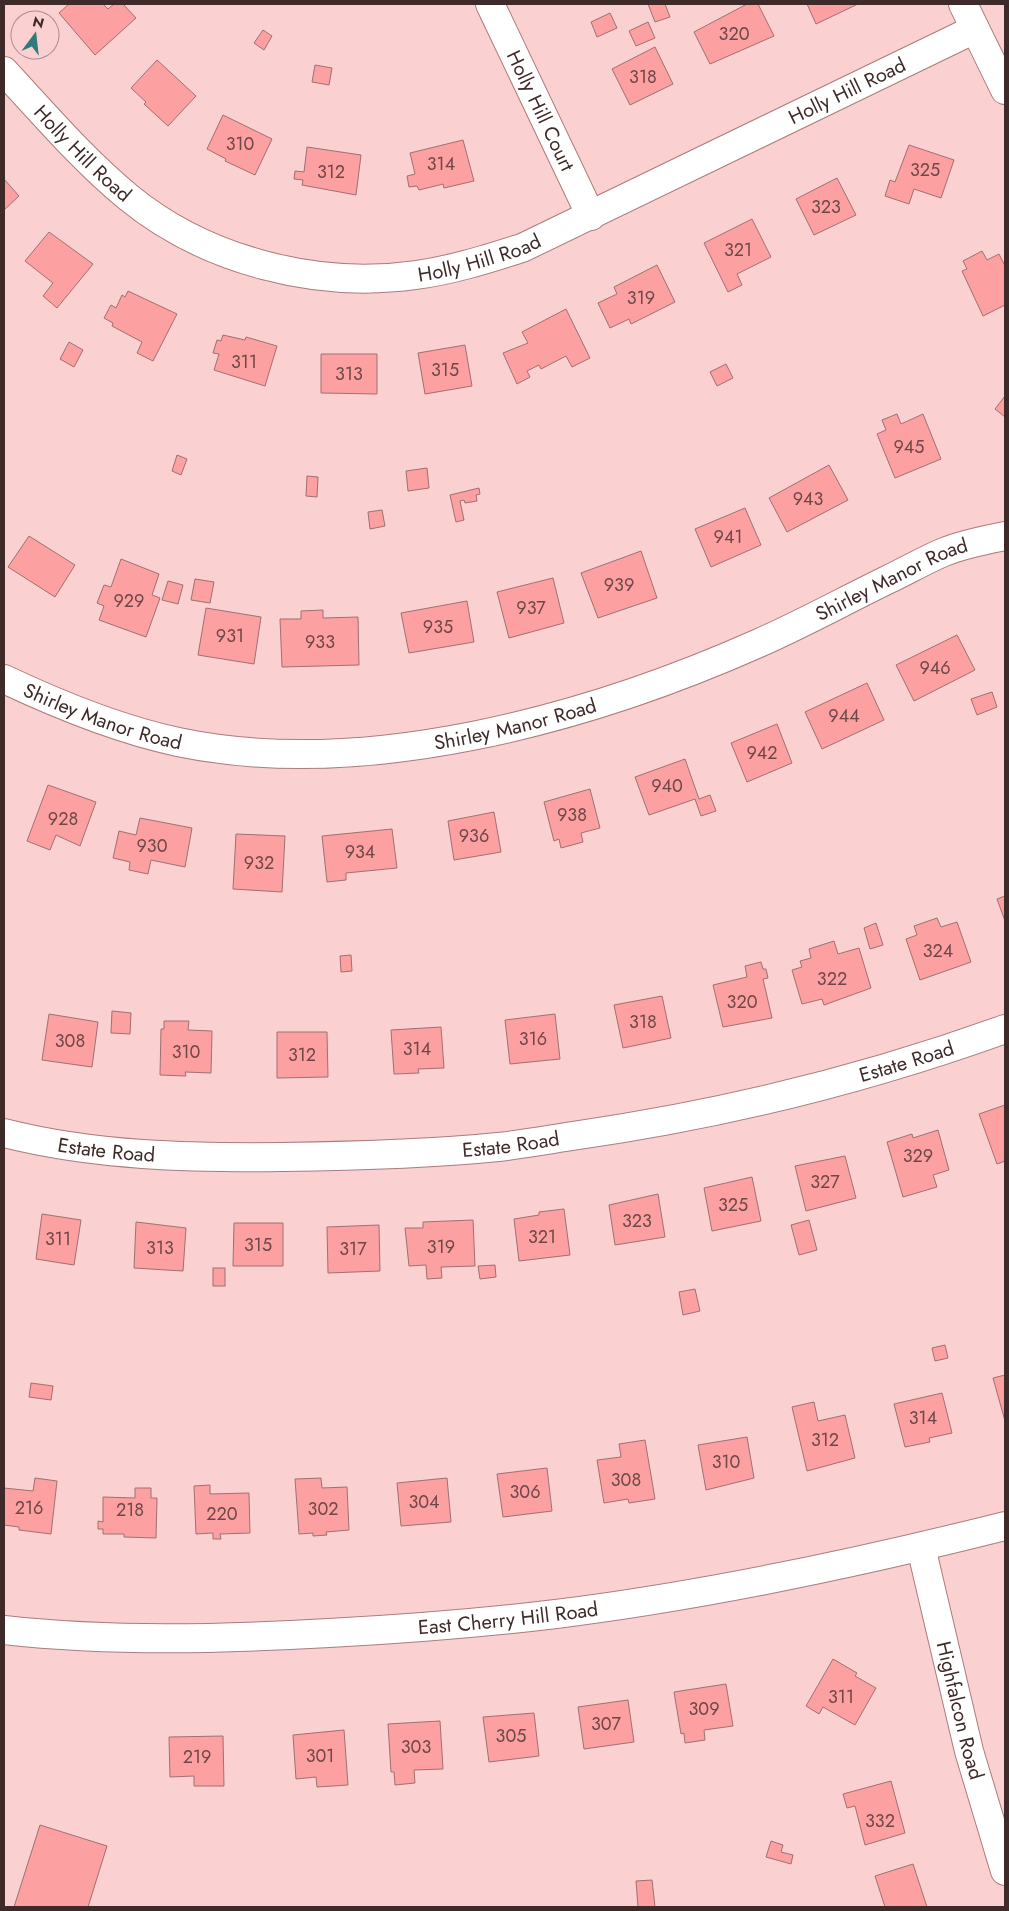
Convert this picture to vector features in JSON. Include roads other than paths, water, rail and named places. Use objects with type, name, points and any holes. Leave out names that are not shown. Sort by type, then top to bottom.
[{"type":"street","name":"Holly Hill Court","points":[[490,4],[591,216]]},
{"type":"street","points":[[963,4],[1005,90]]},
{"type":"street","name":"Holly Hill Road","points":[[4,71],[74,147],[129,198],[178,232],[230,254],[283,271],[352,279],[415,275],[472,264],[522,248],[975,29]]},
{"type":"street","name":"Shirley Manor Road","points":[[4,679],[55,703],[116,725],[178,742],[245,751],[308,754],[413,746],[533,722],[658,684],[759,643],[946,551],[1005,536]]},
{"type":"street","name":"Estate Road","points":[[4,1133],[102,1151],[211,1158],[350,1156],[498,1147],[660,1123],[800,1093],[926,1057],[1005,1029]]},
{"type":"street","name":"East Cherry Hill Road","points":[[4,1630],[56,1636],[172,1640],[428,1627],[557,1614],[694,1593],[921,1547],[1005,1526]]},
{"type":"street","name":"Highfalcon Road","points":[[921,1547],[969,1751],[1005,1872]]}]
